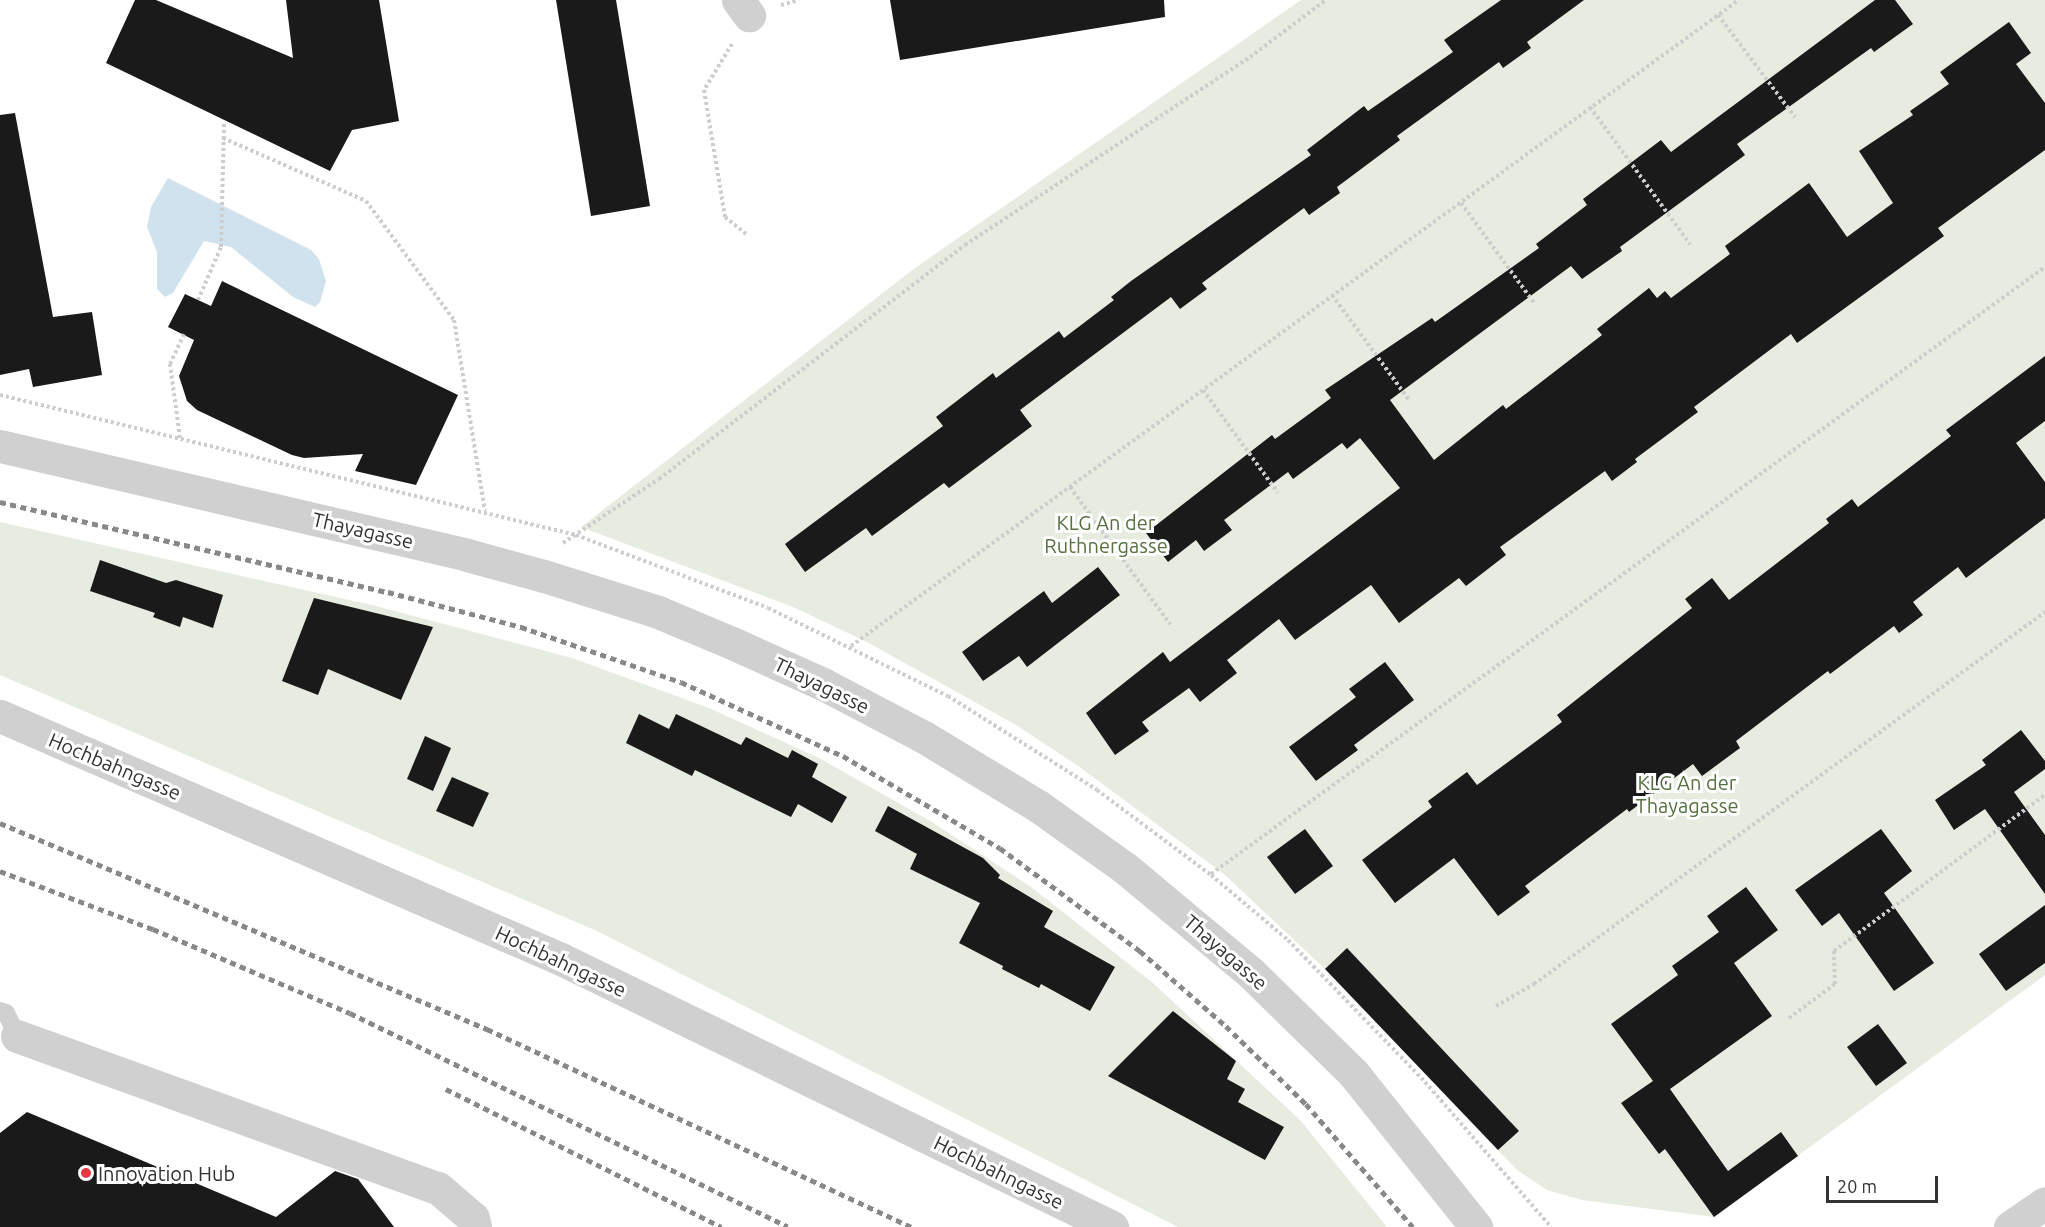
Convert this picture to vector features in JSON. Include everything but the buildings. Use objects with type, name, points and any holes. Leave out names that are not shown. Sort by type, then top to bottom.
[{"type":"street","name":"Thayagasse","points":[[0,447],[544,576],[658,612],[823,684],[924,737],[1038,806],[1182,914],[1313,1031],[1392,1120],[1476,1227]]},
{"type":"street","name":"Hochbahngasse","points":[[0,716],[561,959],[1112,1227]]},
{"type":"street","points":[[4,1030],[438,1188],[473,1218],[475,1227]]},
{"type":"street","points":[[2010,1227],[2045,1203]]},
{"type":"path","points":[[544,576],[552,550],[659,479],[965,245],[1113,144],[1250,57],[1326,0]]},
{"type":"path","points":[[851,646],[1738,0]]},
{"type":"path","points":[[744,7],[704,90],[725,217],[746,234]]},
{"type":"path","points":[[1718,15],[1795,117]]},
{"type":"path","points":[[1590,107],[1690,244]]},
{"type":"path","points":[[198,300],[221,247],[224,124]]},
{"type":"path","points":[[223,138],[366,201],[454,321],[485,511]]},
{"type":"path","points":[[1461,203],[1535,304]]},
{"type":"path","points":[[1211,874],[2045,267]]},
{"type":"path","points":[[1332,295],[1409,400]]},
{"type":"path","points":[[180,438],[170,364],[184,334]]},
{"type":"path","points":[[1203,390],[1278,493]]},
{"type":"path","points":[[1070,487],[1170,624]]},
{"type":"path","points":[[1496,1006],[1534,984],[2045,612]]},
{"type":"path","points":[[1789,1018],[1835,984],[1834,951],[2045,795]]},
{"type":"green space","points":[[1301,0],[2045,0],[2045,975],[1714,1217],[1582,1200],[1547,1190],[1517,1170],[1325,969],[1224,874],[1081,768],[1016,725],[867,642],[793,607],[581,527],[915,268]]},
{"type":"green space","points":[[0,522],[376,606],[572,658],[709,708],[819,758],[932,822],[1031,887],[1153,983],[1300,1120],[1387,1227],[1178,1227],[597,931],[0,675]]},
{"type":"water","points":[[168,178],[311,250],[319,259],[326,281],[320,302],[315,307],[293,297],[231,247],[204,241],[173,293],[165,297],[157,289],[157,252],[147,227],[151,207]]},
{"type":"railway","points":[[0,502],[388,592],[521,627],[681,682],[843,756],[1000,848],[1140,951],[1226,1026],[1306,1104],[1413,1227]]},
{"type":"railway","points":[[0,823],[487,1029],[912,1227]]},
{"type":"railway","points":[[0,871],[153,929],[350,1013],[788,1227]]},
{"type":"railway","points":[[446,1089],[721,1227]]},
{"type":"place","name":"Innovation Hub","points":[[86,1173]]},
{"type":"park label","name":"KLG An der Ruthnergasse","points":[[1106,534]]},
{"type":"park label","name":"KLG An der Thayagasse","points":[[1687,794]]}]
